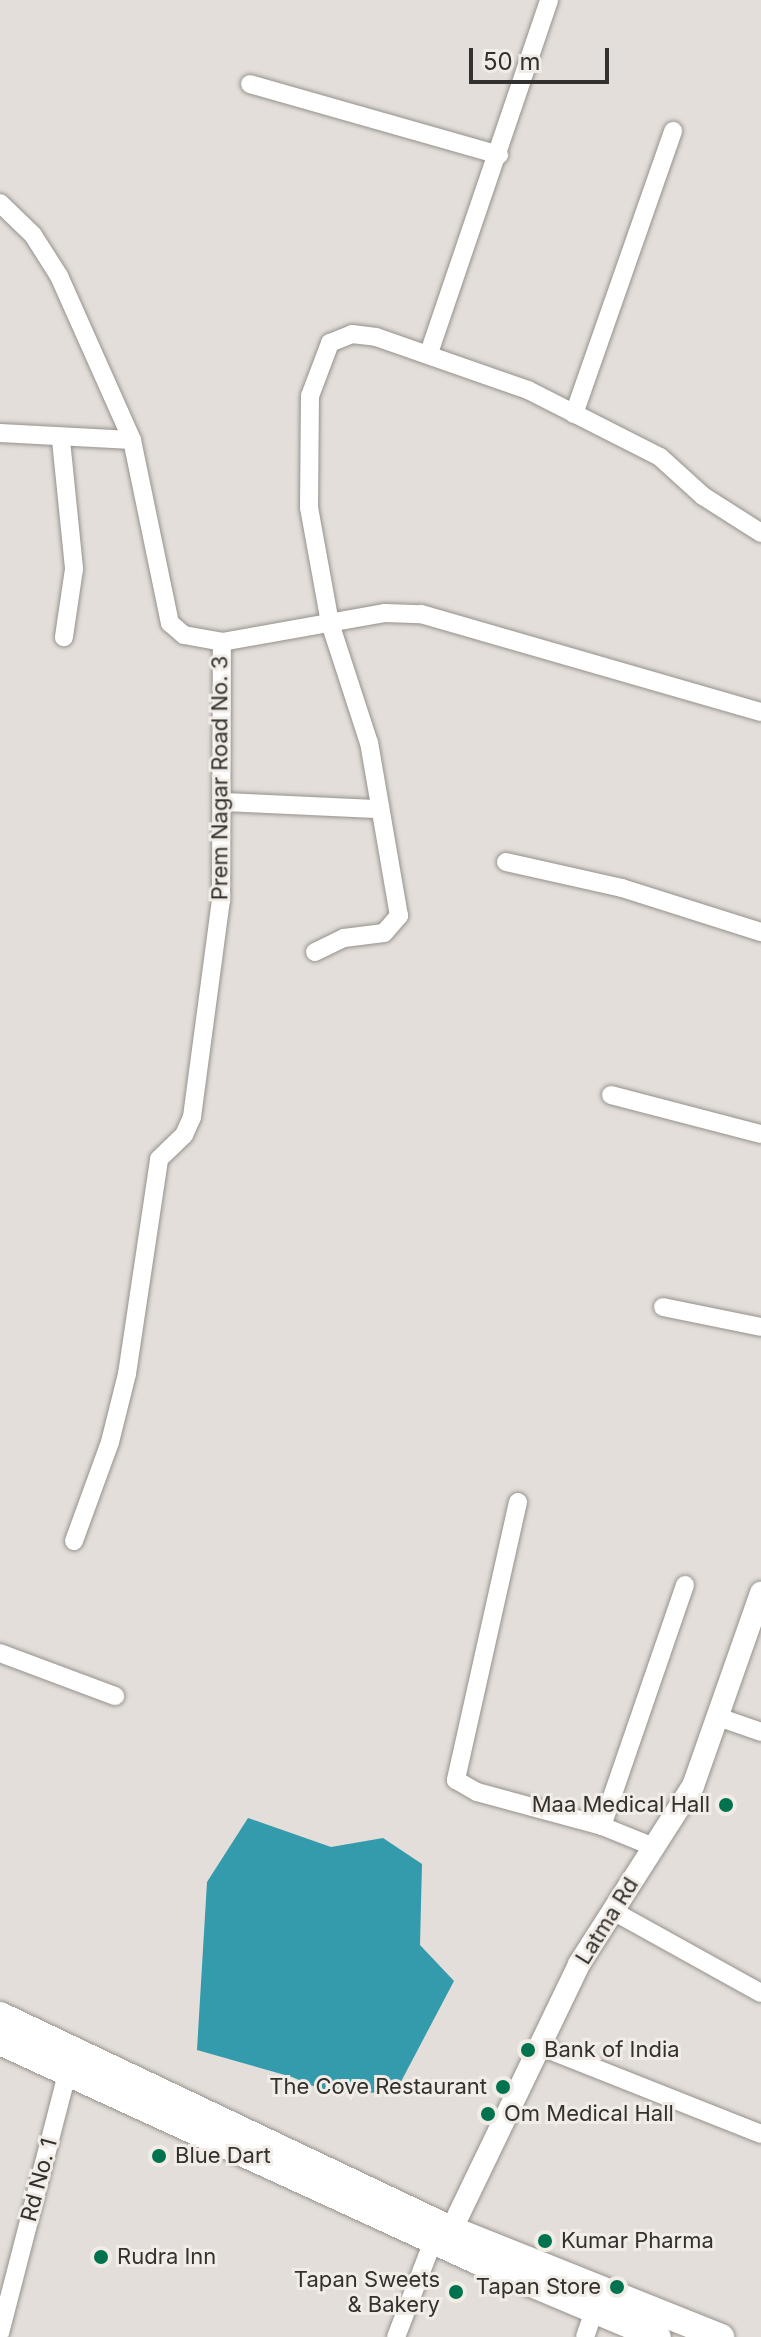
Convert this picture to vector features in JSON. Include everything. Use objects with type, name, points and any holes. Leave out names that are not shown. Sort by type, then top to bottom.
[{"type":"main road","points":[[0,2015],[443,2238],[594,2311],[658,2337]]},
{"type":"main road","points":[[0,2042],[443,2238],[721,2337]]},
{"type":"street","points":[[429,353],[499,155],[549,0]]},
{"type":"street","points":[[250,84],[499,155]]},
{"type":"street","points":[[574,414],[673,131]]},
{"type":"street","points":[[0,203],[33,235],[59,276],[132,440],[170,623],[184,635],[222,642]]},
{"type":"street","points":[[315,952],[334,942],[384,933],[396,926],[398,906],[377,809],[369,743],[330,623],[309,508],[308,420],[320,360],[330,343],[352,334],[429,353],[528,390],[660,457],[703,496],[761,533]]},
{"type":"street","points":[[0,433],[61,440],[132,440]]},
{"type":"street","points":[[61,440],[74,569],[64,637]]},
{"type":"street","name":"Prem Nagar Road No. 3","points":[[74,1541],[127,1374],[159,1159],[184,1135],[192,1117],[216,950],[223,802],[222,642],[385,613],[421,614],[761,712]]},
{"type":"street","points":[[223,802],[377,809]]},
{"type":"street","points":[[506,862],[610,884],[761,932]]},
{"type":"street","points":[[611,1095],[761,1134]]},
{"type":"street","points":[[663,1307],[761,1327]]},
{"type":"street","points":[[518,1502],[456,1780],[477,1792],[602,1826],[654,1847]]},
{"type":"street","points":[[602,1826],[685,1585]]},
{"type":"street","name":"Latma Rd","points":[[443,2238],[579,1964],[693,1786],[761,1593]]},
{"type":"street","points":[[0,1653],[115,1696]]},
{"type":"street","points":[[718,1717],[761,1732]]},
{"type":"street","points":[[613,1911],[761,1993]]},
{"type":"street","points":[[539,2046],[761,2134]]},
{"type":"street","name":"Rd No. 1","points":[[0,2333],[8,2255],[67,2074]]},
{"type":"street","points":[[396,2337],[443,2238]]},
{"type":"street","points":[[585,2337],[594,2311]]},
{"type":"water","points":[[248,1818],[331,1847],[383,1838],[422,1864],[420,1945],[454,1981],[395,2093],[327,2092],[292,2077],[197,2050],[207,1882]]},
{"type":"place","name":"Maa Medical Hall","points":[[726,1805]]},
{"type":"place","name":"Bank of India","points":[[528,2050]]},
{"type":"place","name":"The Cove Restaurant","points":[[503,2087]]},
{"type":"place","name":"Om Medical Hall","points":[[488,2114]]},
{"type":"place","name":"Blue Dart","points":[[159,2156]]},
{"type":"place","name":"Kumar Pharma","points":[[545,2241]]},
{"type":"place","name":"Rudra Inn","points":[[101,2257]]},
{"type":"place","name":"Tapan Store","points":[[617,2287]]},
{"type":"place","name":"Tapan Sweets & Bakery","points":[[456,2292]]}]
